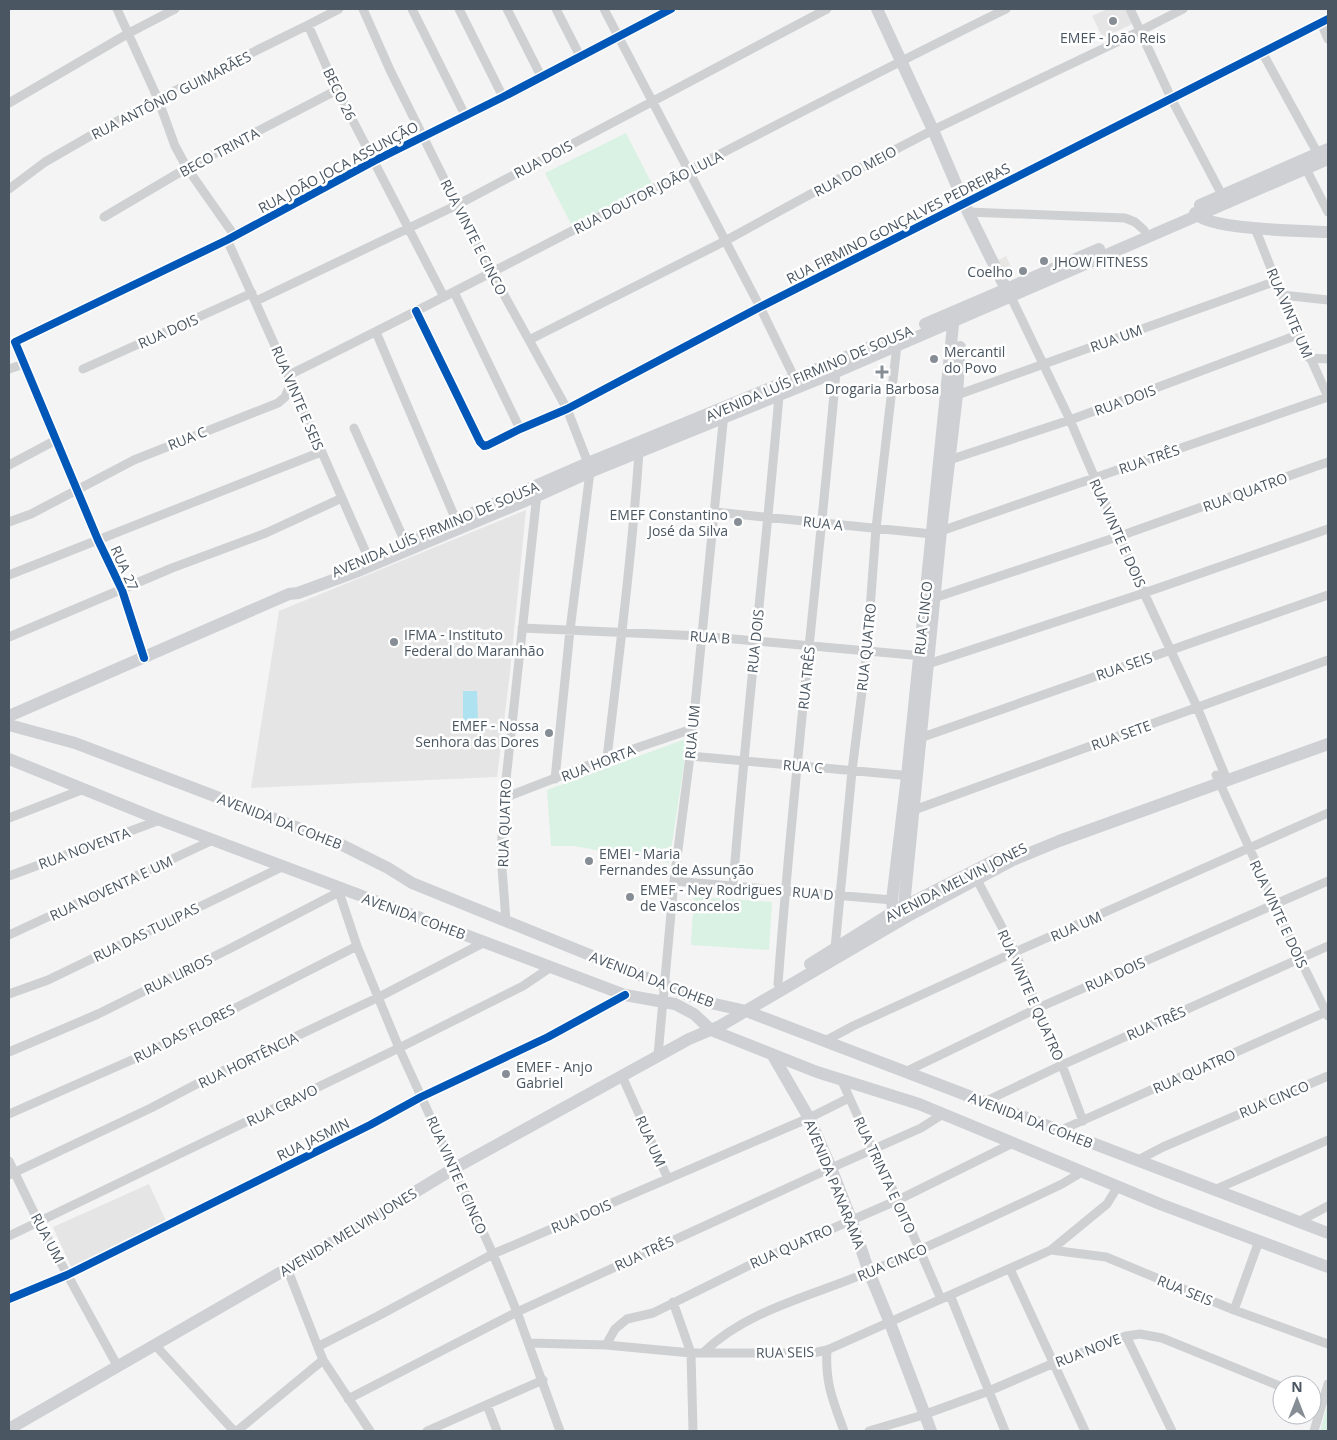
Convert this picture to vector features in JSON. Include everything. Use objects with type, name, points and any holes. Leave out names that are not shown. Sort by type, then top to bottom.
[{"type":"main road","points":[[877,9],[934,130],[967,208],[1008,293]]},
{"type":"main road","name":"AVENIDA LUÍS FIRMINO DE SOUSA","points":[[589,468],[639,452],[795,379],[883,347],[1304,165],[1325,154]]},
{"type":"main road","name":"AVENIDA LUÍS FIRMINO DE SOUSA","points":[[1008,293],[1144,230],[1194,213],[1222,195],[1304,165]]},
{"type":"main road","points":[[1194,213],[1210,222],[1255,228],[1328,232]]},
{"type":"main road","name":"AVENIDA LUÍS FIRMINO DE SOUSA","points":[[289,594],[296,587],[368,557],[537,491],[724,413],[779,396],[836,372],[883,347],[897,345],[958,315]]},
{"type":"main road","name":"RUA CINCO","points":[[899,911],[925,659],[934,598],[936,532],[949,460],[957,395],[958,315]]},
{"type":"main road","name":"RUA CINCO","points":[[899,911],[914,810],[912,776],[920,738],[936,532],[958,315]]},
{"type":"main road","name":"AVENIDA LUÍS FIRMINO DE SOUSA","points":[[9,716],[289,594],[298,593],[349,574],[450,526]]},
{"type":"main road","name":"AVENIDA DA COHEB","points":[[9,725],[75,742],[338,843],[412,883],[706,1002],[741,1009],[1328,1233]]},
{"type":"main road","name":"AVENIDA MELVIN JONES","points":[[741,1009],[835,948],[899,911],[974,876],[1059,841],[1328,735]]},
{"type":"main road","name":"AVENIDA MELVIN JONES","points":[[1222,777],[1328,744]]},
{"type":"main road","name":"AVENIDA COHEB","points":[[9,759],[341,891],[485,942],[625,995],[663,1001],[684,1008],[709,1027],[817,1072]]},
{"type":"main road","name":"AVENIDA MELVIN JONES","points":[[15,1429],[323,1248],[453,1169],[741,1009],[899,911]]},
{"type":"main road","name":"AVENIDA PANARAMA","points":[[772,1054],[809,1118],[831,1168],[852,1219],[869,1272],[930,1431]]},
{"type":"main road","name":"AVENIDA DA COHEB","points":[[817,1072],[919,1104],[1082,1172],[1328,1267]]},
{"type":"street","name":"RUA VINTE E SEIS","points":[[117,9],[158,99],[175,146],[230,237],[254,297],[368,557]]},
{"type":"street","points":[[9,103],[129,33],[175,9]]},
{"type":"street","name":"RUA ANTÔNIO GUIMARÃES","points":[[9,189],[45,162],[158,99],[339,9]]},
{"type":"street","name":"RUA VINTE E CINCO","points":[[363,9],[390,70],[457,205],[567,409],[589,468]]},
{"type":"street","points":[[412,9],[465,115]]},
{"type":"street","points":[[459,9],[503,97]]},
{"type":"street","points":[[507,9],[540,76]]},
{"type":"street","points":[[556,9],[580,56]]},
{"type":"street","points":[[604,9],[760,307],[795,379]]},
{"type":"street","name":"RUA DOIS","points":[[83,369],[254,297],[457,205],[827,9]]},
{"type":"street","name":"RUA DOUTOR JOÃO LULA","points":[[290,379],[416,311],[902,60],[1006,9]]},
{"type":"street","points":[[1130,9],[1172,100],[1222,195]]},
{"type":"street","name":"RUA DO MEIO","points":[[529,340],[724,241],[934,130],[1184,9]]},
{"type":"street","name":"RUA JOÃO JOCA ASSUNÇÃO","points":[[15,342],[230,237],[374,161],[503,97],[666,10]]},
{"type":"street","points":[[1325,21],[1328,39]]},
{"type":"street","name":"RUA FIRMINO GONÇALVES PEDREIRAS","points":[[416,311],[480,442],[484,446],[488,445],[567,409],[760,307],[967,208],[1262,52],[1325,21]]},
{"type":"street","name":"BECO 26","points":[[308,25],[337,90],[444,297]]},
{"type":"street","points":[[1262,52],[1325,154]]},
{"type":"street","name":"BECO TRINTA","points":[[104,217],[187,168],[337,90]]},
{"type":"street","points":[[1304,165],[1328,212]]},
{"type":"street","points":[[967,208],[1125,218],[1135,222],[1144,230]]},
{"type":"street","name":"RUA VINTE UM","points":[[1255,228],[1309,358],[1328,397]]},
{"type":"street","name":"RUA UM","points":[[957,395],[1276,281]]},
{"type":"street","points":[[454,292],[520,429]]},
{"type":"street","name":"RUA VINTE E DOIS","points":[[1008,293],[1070,420],[1144,593],[1197,707],[1250,849],[1300,959],[1328,1013]]},
{"type":"street","points":[[1282,295],[1328,300]]},
{"type":"street","points":[[376,332],[450,526]]},
{"type":"street","name":"RUA DOIS","points":[[949,460],[1070,420],[1300,334]]},
{"type":"street","name":"RUA 27","points":[[15,342],[98,540],[122,590],[144,658]]},
{"type":"street","name":"RUA QUATRO","points":[[835,948],[866,651],[876,528],[897,345]]},
{"type":"street","points":[[1309,358],[1328,359]]},
{"type":"street","points":[[9,369],[24,364]]},
{"type":"street","name":"RUA TRÊS","points":[[778,984],[784,890],[823,523],[836,372]]},
{"type":"street","name":"RUA C","points":[[9,522],[32,514],[134,460],[278,403],[285,397],[290,379]]},
{"type":"street","name":"RUA DOIS","points":[[733,886],[742,761],[769,517],[779,396]]},
{"type":"street","name":"RUA TRÊS","points":[[936,532],[1328,397]]},
{"type":"street","name":"RUA UM","points":[[658,1055],[674,881],[690,756],[724,413]]},
{"type":"street","points":[[354,428],[405,542]]},
{"type":"street","points":[[9,465],[56,440]]},
{"type":"street","points":[[9,575],[321,452]]},
{"type":"street","points":[[607,758],[622,632],[639,452]]},
{"type":"street","name":"RUA QUATRO","points":[[934,598],[1120,536],[1328,462]]},
{"type":"street","points":[[555,779],[589,468]]},
{"type":"street","name":"RUA QUATRO","points":[[506,921],[501,855],[504,798],[537,491]]},
{"type":"street","points":[[9,637],[172,568],[266,532],[342,498]]},
{"type":"street","name":"RUA A","points":[[715,512],[936,532]]},
{"type":"street","name":"RUA CINCO","points":[[925,659],[1144,593],[1328,529]]},
{"type":"street","name":"RUA SEIS","points":[[920,738],[1328,595]]},
{"type":"street","name":"RUA B","points":[[522,628],[701,636],[866,651],[925,659]]},
{"type":"street","name":"RUA SETE","points":[[914,810],[1328,660]]},
{"type":"street","name":"RUA HORTA","points":[[504,798],[607,758],[692,729]]},
{"type":"street","name":"RUA C","points":[[690,756],[912,776]]},
{"type":"street","points":[[9,818],[84,789]]},
{"type":"street","name":"RUA UM","points":[[825,1041],[853,1026],[1015,952],[1328,813]]},
{"type":"street","name":"RUA NOVENTA","points":[[9,876],[160,820]]},
{"type":"street","name":"RUA NOVENTA E UM","points":[[9,935],[213,840]]},
{"type":"street","name":"RUA DAS TULIPAS","points":[[9,994],[48,980],[282,867]]},
{"type":"street","name":"RUA VINTE E QUATRO","points":[[974,876],[1015,952],[1083,1121]]},
{"type":"street","name":"RUA D","points":[[674,881],[841,895],[899,911]]},
{"type":"street","name":"RUA DOIS","points":[[905,1072],[1038,1008],[1328,881]]},
{"type":"street","name":"RUA VINTE E CINCO","points":[[341,891],[357,946],[399,1048],[493,1254],[529,1343],[560,1431]]},
{"type":"street","name":"RUA LIRIOS","points":[[9,1052],[98,1014],[341,891]]},
{"type":"street","name":"RUA HORTÊNCIA","points":[[12,1174],[379,997],[485,942]]},
{"type":"street","name":"RUA DAS FLORES","points":[[9,1114],[143,1055],[357,946]]},
{"type":"street","name":"RUA TRÊS","points":[[984,1102],[1328,946]]},
{"type":"street","name":"RUA CRAVO","points":[[9,1236],[40,1223],[399,1048],[523,986],[551,967]]},
{"type":"street","name":"RUA JASMIN","points":[[9,1299],[68,1275],[370,1125],[421,1097],[548,1037],[625,995]]},
{"type":"street","name":"RUA QUATRO","points":[[1059,1131],[1328,1013]]},
{"type":"street","name":"RUA UM","points":[[622,1076],[668,1179]]},
{"type":"street","name":"RUA CINCO","points":[[1139,1162],[1142,1158],[1163,1148],[1328,1076]]},
{"type":"street","name":"RUA TRINTA E OITO","points":[[841,1079],[920,1250],[946,1297],[989,1390],[1005,1431]]},
{"type":"street","name":"RUA DOIS","points":[[319,1346],[493,1254],[809,1118],[850,1098]]},
{"type":"street","name":"RUA TRÊS","points":[[348,1399],[517,1312],[921,1128],[943,1114]]},
{"type":"street","points":[[1214,1190],[1328,1140]]},
{"type":"street","name":"RUA QUATRO","points":[[606,1346],[615,1329],[627,1319],[652,1313],[760,1260],[898,1200],[1013,1143]]},
{"type":"street","name":"RUA UM","points":[[9,1161],[12,1174],[118,1367]]},
{"type":"street","name":"RUA CINCO","points":[[704,1352],[726,1334],[778,1306],[869,1272],[920,1250],[1062,1184],[1082,1172]]},
{"type":"street","name":"RUA SEIS","points":[[529,1343],[606,1346],[691,1353],[813,1352],[827,1350],[1050,1250],[1107,1204],[1118,1186]]},
{"type":"street","points":[[1298,1222],[1328,1206]]},
{"type":"street","points":[[1234,1310],[1259,1241]]},
{"type":"street","name":"RUA SEIS","points":[[1050,1250],[1106,1257],[1234,1310],[1328,1344]]},
{"type":"street","points":[[287,1268],[323,1360],[370,1431]]},
{"type":"street","points":[[1010,1269],[1085,1431]]},
{"type":"street","points":[[673,1302],[691,1353],[693,1431]]},
{"type":"street","name":"RUA NOVE","points":[[869,1431],[924,1414],[989,1390],[1126,1336],[1140,1334],[1162,1338],[1272,1382]]},
{"type":"street","points":[[1126,1336],[1172,1431]]},
{"type":"street","points":[[156,1346],[235,1431],[323,1360]]},
{"type":"street","points":[[827,1350],[826,1370],[830,1395],[844,1431]]},
{"type":"street","points":[[427,1431],[543,1380]]},
{"type":"street","points":[[1322,1403],[1328,1384]]},
{"type":"street","points":[[487,1405],[497,1431]]},
{"type":"shaded area","name":"EMEF - João Reis","points":[[1107,9],[1125,9],[1132,24],[1103,38],[1092,16]]},
{"type":"shaded area","points":[[1006,256],[1014,273],[1004,278],[996,261]]},
{"type":"shaded area","name":"IFMA - Instituto Federal do Maranhão","points":[[526,510],[510,672],[497,777],[251,788],[279,611]]},
{"type":"shaded area","points":[[149,1184],[167,1223],[72,1269],[53,1227]]},
{"type":"green space","points":[[626,133],[653,186],[572,226],[545,173]]},
{"type":"green space","points":[[688,738],[669,863],[574,846],[551,846],[547,790]]},
{"type":"green space","points":[[694,897],[772,902],[769,950],[691,945]]},
{"type":"green space","points":[[1328,1403],[1328,1431],[1320,1431]]},
{"type":"water","points":[[463,691],[477,691],[478,721],[463,721]]},
{"type":"cycle path","points":[[144,658],[122,590],[98,540],[15,342],[227,240],[374,161],[503,97],[671,9]]},
{"type":"cycle path","points":[[416,311],[480,442],[484,446],[488,445],[567,409],[760,307],[1328,19]]},
{"type":"cycle path","points":[[9,1299],[67,1275],[370,1125],[421,1097],[548,1037],[625,995]]},
{"type":"place","name":"EMEF - João Reis","points":[[1113,21]]},
{"type":"place","name":"JHOW FITNESS","points":[[1044,261]]},
{"type":"place","name":"Coelho","points":[[1023,271]]},
{"type":"place","name":"Mercantil do Povo","points":[[934,359]]},
{"type":"place","name":"Drogaria Barbosa","points":[[882,372]]},
{"type":"place","name":"EMEF Constantino José da Silva","points":[[738,522]]},
{"type":"place","name":"IFMA - Instituto Federal do Maranhão","points":[[394,642]]},
{"type":"place","name":"EMEF - Nossa Senhora das Dores","points":[[549,733]]},
{"type":"place","name":"EMEI - Maria Fernandes de Assunção","points":[[589,861]]},
{"type":"place","name":"EMEF - Ney Rodrigues de Vasconcelos","points":[[630,897]]},
{"type":"place","name":"EMEF - Anjo Gabriel","points":[[506,1074]]}]
